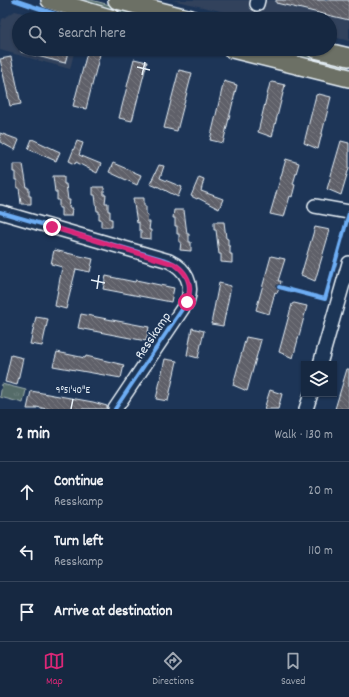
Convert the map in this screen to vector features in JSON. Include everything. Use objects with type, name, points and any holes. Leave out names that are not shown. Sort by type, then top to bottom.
[{"type":"main road","points":[[50,0],[90,12]]},
{"type":"main road","points":[[117,0],[164,12]]},
{"type":"main road","points":[[337,54],[349,57]]},
{"type":"main road","points":[[260,56],[349,78]]},
{"type":"street","points":[[315,206],[349,212]]},
{"type":"street","name":"Resskamp","points":[[0,212],[169,261],[185,273],[189,281],[190,290],[187,302],[115,409]]},
{"type":"street","points":[[321,361],[349,263]]},
{"type":"street","points":[[306,409],[309,397]]},
{"type":"shaded area","points":[[172,0],[349,0],[349,41],[337,38],[337,12],[224,12]]},
{"type":"shaded area","points":[[12,13],[12,53],[0,50],[0,29],[2,19]]},
{"type":"shaded area","points":[[22,56],[73,56],[70,69]]},
{"type":"green space","points":[[67,0],[91,0],[136,12],[110,12]]},
{"type":"green space","points":[[287,56],[312,56],[349,65],[349,71]]},
{"type":"green space","points":[[2,384],[26,390],[23,403],[0,397]]},
{"type":"building","points":[[276,0],[349,0],[349,20],[337,17],[337,12],[315,12],[276,3]]},
{"type":"building","points":[[37,56],[67,56],[65,63]]},
{"type":"building","points":[[86,56],[99,56],[86,109],[73,106]]},
{"type":"building","points":[[11,57],[21,104],[10,106],[0,59]]},
{"type":"building","points":[[134,59],[147,62],[132,121],[119,118]]},
{"type":"building","points":[[179,70],[192,73],[177,131],[164,128]]},
{"type":"building","points":[[224,81],[237,85],[223,143],[210,140]]},
{"type":"building","points":[[272,82],[285,85],[272,137],[258,132],[270,83]]},
{"type":"building","points":[[319,94],[331,97],[318,149],[304,143],[316,95]]},
{"type":"building","points":[[0,133],[19,140],[15,150],[0,142]]},
{"type":"building","points":[[32,139],[60,152],[56,161],[28,149]]},
{"type":"building","points":[[77,141],[83,143],[79,155],[101,164],[97,173],[76,162],[75,164],[69,161]]},
{"type":"building","points":[[341,141],[349,143],[349,168],[341,195],[327,189]]},
{"type":"building","points":[[286,159],[299,163],[293,184],[295,185],[292,197],[290,196],[284,217],[270,214]]},
{"type":"building","points":[[113,163],[141,175],[137,185],[109,172]]},
{"type":"building","points":[[13,164],[23,164],[27,188],[29,188],[29,196],[31,196],[31,204],[21,204],[19,188],[17,188],[17,180],[15,180],[15,172],[13,172]]},
{"type":"building","points":[[159,165],[164,166],[160,178],[182,187],[178,197],[150,184]]},
{"type":"building","points":[[53,176],[64,176],[64,184],[66,184],[68,200],[70,200],[69,208],[72,208],[71,216],[61,216],[61,208],[59,208],[59,200],[57,200],[57,192],[55,192]]},
{"type":"building","points":[[199,177],[204,179],[201,191],[223,199],[219,209],[191,196]]},
{"type":"building","points":[[93,187],[104,187],[104,195],[106,195],[105,203],[108,203],[110,219],[112,219],[112,227],[101,227],[101,219],[99,219],[99,211],[97,211],[95,195],[93,195]]},
{"type":"building","points":[[133,198],[144,198],[144,206],[146,206],[146,214],[148,215],[147,222],[150,222],[149,230],[151,230],[151,239],[141,238],[141,230],[139,230],[139,222],[137,223]]},
{"type":"building","points":[[174,210],[184,210],[187,234],[189,234],[189,242],[191,242],[191,251],[180,250],[181,242],[179,242],[179,234],[177,234],[177,226],[175,226],[175,218],[173,218]]},
{"type":"building","points":[[214,222],[224,222],[228,246],[230,246],[230,254],[232,254],[232,263],[221,262],[221,254],[219,254],[216,230],[214,230]]},
{"type":"building","points":[[315,227],[330,230],[315,281],[301,275]]},
{"type":"building","points":[[54,250],[93,259],[90,272],[76,269],[66,309],[55,306],[62,267],[51,264]]},
{"type":"building","points":[[271,256],[285,259],[278,281],[281,281],[280,287],[277,293],[275,292],[269,314],[256,310]]},
{"type":"building","points":[[106,276],[135,282],[136,280],[174,288],[171,302],[103,289]]},
{"type":"building","points":[[219,283],[231,286],[223,326],[211,324]]},
{"type":"building","points":[[294,303],[307,306],[293,358],[279,352],[292,304]]},
{"type":"building","points":[[81,314],[149,327],[146,341],[78,328]]},
{"type":"building","points":[[36,317],[48,319],[42,346],[30,344]]},
{"type":"building","points":[[192,328],[204,331],[198,358],[187,355]]},
{"type":"building","points":[[246,337],[261,340],[247,391],[233,385]]},
{"type":"building","points":[[57,352],[85,358],[86,356],[124,365],[121,378],[53,366]]},
{"type":"building","points":[[11,355],[23,358],[17,385],[5,382]]},
{"type":"building","points":[[165,359],[177,361],[168,401],[156,399]]},
{"type":"building","points":[[347,369],[349,369],[349,409],[335,409]]},
{"type":"building","points":[[270,390],[282,394],[278,409],[264,409]]},
{"type":"building","points":[[31,391],[93,402],[107,406],[107,409],[47,409],[36,407],[36,409],[27,409]]},
{"type":"cycle path","points":[[14,0],[49,12]]},
{"type":"cycle path","points":[[0,212],[169,261],[180,268],[187,278],[190,289],[187,302],[115,409]]},
{"type":"cycle path","points":[[279,287],[325,299],[349,213]]},
{"type":"route","points":[[52,227],[169,261],[185,273],[189,281],[190,290],[187,302]]}]
